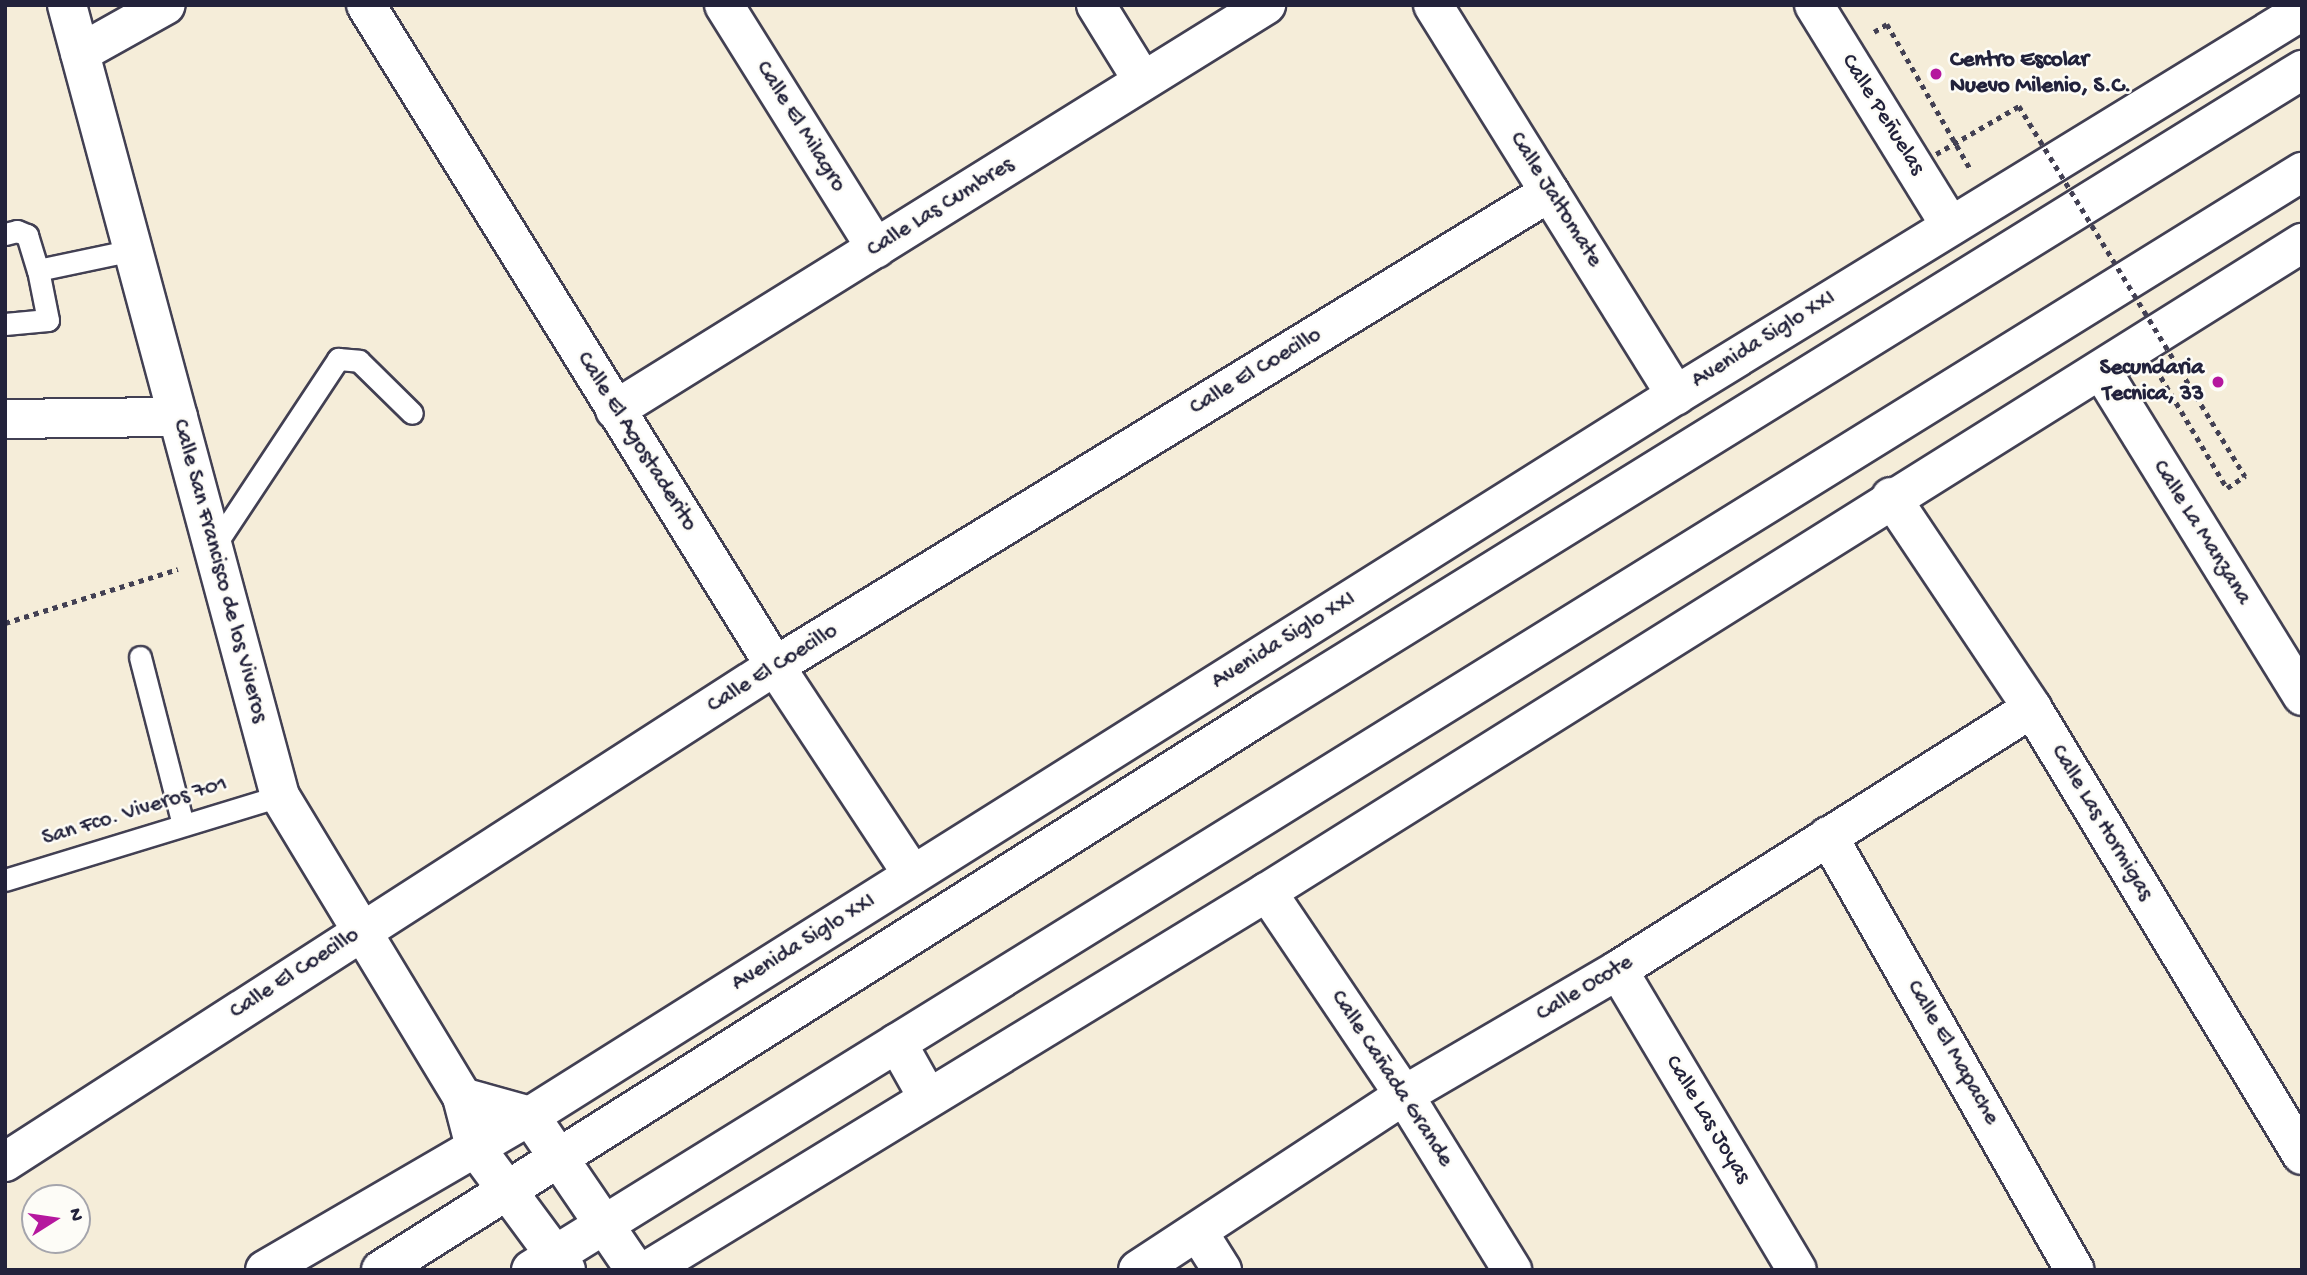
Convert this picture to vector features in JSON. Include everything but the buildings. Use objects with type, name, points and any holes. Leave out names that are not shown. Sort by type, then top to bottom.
[{"type":"main road","name":"Calle San Francisco de los Viveros","points":[[67,5],[280,796],[462,1097],[475,1147]]},
{"type":"main road","points":[[80,53],[166,5]]},
{"type":"main road","name":"Calle El Agostaderito","points":[[366,5],[775,666],[912,875]]},
{"type":"main road","name":"Calle El Milagro","points":[[724,5],[876,248]]},
{"type":"main road","points":[[1096,5],[1143,81]]},
{"type":"main road","name":"Calle Las Cumbres","points":[[615,410],[1266,5]]},
{"type":"main road","name":"Calle Jaltomate","points":[[1433,5],[1676,395]]},
{"type":"main road","name":"Calle Peñuelas","points":[[1814,5],[1950,225]]},
{"type":"main road","name":"Avenida Siglo XXI","points":[[265,1270],[530,1116],[1676,395],[2302,11]]},
{"type":"main road","points":[[381,1270],[561,1160],[763,1027],[1265,712],[2302,70]]},
{"type":"main road","points":[[475,1147],[509,1191],[551,1265],[604,1225],[2302,172]]},
{"type":"main road","name":"Calle El Coecillo","points":[[5,1162],[775,666],[1550,192]]},
{"type":"main road","points":[[648,1270],[1266,891],[1891,496],[2101,370],[2302,243]]},
{"type":"main road","name":"Calle La Manzana","points":[[2101,370],[2302,696]]},
{"type":"main road","points":[[5,419],[178,417]]},
{"type":"main road","name":"Calle Las Hormigas","points":[[1891,496],[2032,708],[2302,1155]]},
{"type":"main road","points":[[1239,668],[1265,712]]},
{"type":"main road","name":"Calle Ocote","points":[[1138,1270],[1404,1095],[1618,970],[2032,708]]},
{"type":"main road","name":"Calle El Mapache","points":[[1828,836],[2075,1270]]},
{"type":"main road","name":"Calle Cañada Grande","points":[[1266,891],[1404,1095],[1512,1270]]},
{"type":"main road","name":"Calle Las Joyas","points":[[1618,970],[1797,1270]]},
{"type":"main road","points":[[897,1043],[928,1098]]},
{"type":"main road","points":[[462,1097],[530,1116],[635,1270]]},
{"type":"main road","points":[[1198,1232],[1222,1270]]},
{"type":"lane","points":[[5,234],[17,231],[27,235],[38,270],[48,320],[5,324]]},
{"type":"lane","points":[[38,270],[133,250]]},
{"type":"lane","points":[[214,553],[338,359],[359,361],[412,413]]},
{"type":"lane","points":[[140,657],[183,824]]},
{"type":"lane","name":"San Fco. Viveros 701","points":[[5,880],[280,796]]},
{"type":"path","points":[[1936,154],[2019,106],[2245,476],[2227,488],[2141,343]]},
{"type":"path","points":[[5,623],[214,553]]},
{"type":"place","name":"Centro Escolar Nuevo Milenio, S.C.","points":[[1936,74]]},
{"type":"place","name":"Secundaria Tecnica, 33","points":[[2218,382]]}]
